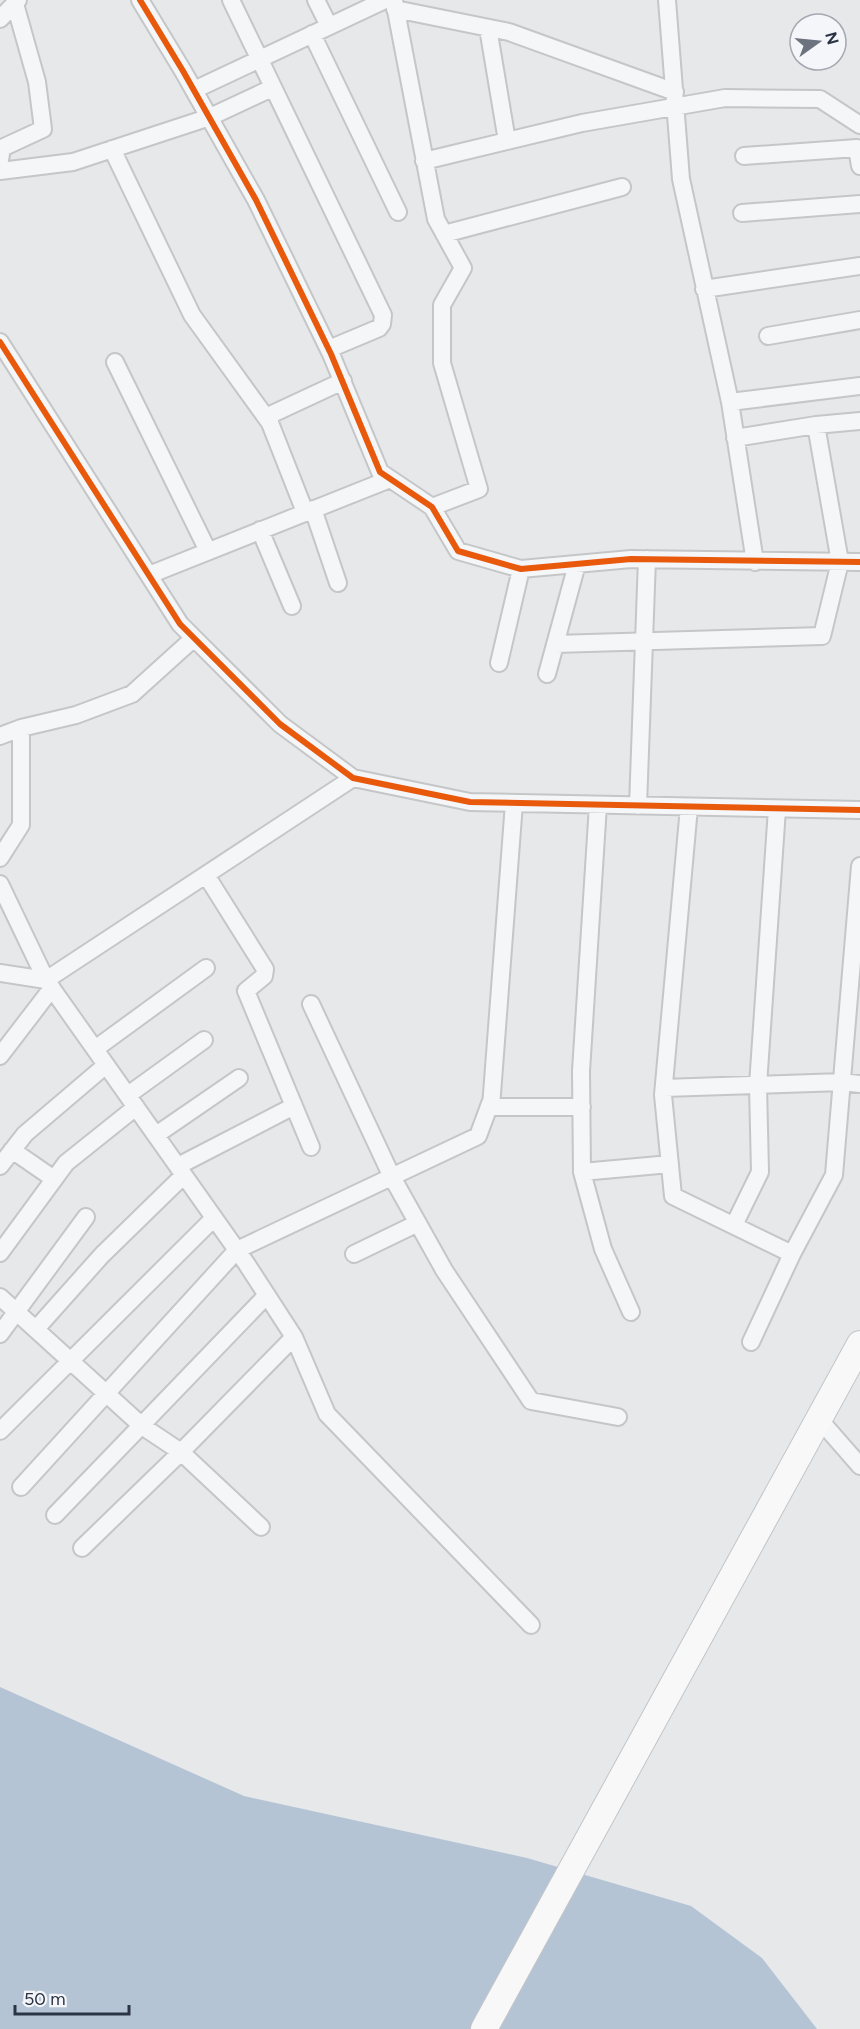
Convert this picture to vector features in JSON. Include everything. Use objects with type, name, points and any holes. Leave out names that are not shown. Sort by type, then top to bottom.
[{"type":"main road","points":[[484,2029],[860,1344]]},
{"type":"street","points":[[140,0],[210,117],[256,200],[329,349],[380,472],[432,507],[458,551],[521,569],[647,559],[860,562]]},
{"type":"street","points":[[231,0],[382,315],[382,324],[378,328],[329,349]]},
{"type":"street","points":[[316,0],[329,26]]},
{"type":"street","points":[[667,0],[681,179],[730,402],[755,562]]},
{"type":"street","points":[[0,19],[17,2]]},
{"type":"street","points":[[0,160],[2,148],[43,129],[37,82],[17,2]]},
{"type":"street","points":[[194,90],[329,26],[391,3],[509,32],[676,99]]},
{"type":"street","points":[[391,3],[436,219],[463,268],[442,305],[442,363],[479,489],[432,507]]},
{"type":"street","points":[[488,28],[507,141]]},
{"type":"street","points":[[312,34],[398,212]]},
{"type":"street","points":[[0,171],[69,163],[210,117],[272,88]]},
{"type":"street","points":[[424,161],[676,99],[820,99],[859,125],[860,166]]},
{"type":"street","points":[[744,156],[859,148]]},
{"type":"street","points":[[112,149],[192,315],[270,423],[338,584]]},
{"type":"street","points":[[444,234],[622,187]]},
{"type":"street","points":[[742,213],[860,204]]},
{"type":"street","points":[[704,289],[860,266]]},
{"type":"street","points":[[768,336],[860,320]]},
{"type":"street","points":[[0,342],[180,624],[280,724],[353,778],[470,802],[860,810]]},
{"type":"street","points":[[115,362],[208,551]]},
{"type":"street","points":[[270,423],[273,413],[343,381]]},
{"type":"street","points":[[730,402],[860,386]]},
{"type":"street","points":[[735,438],[816,425],[860,421]]},
{"type":"street","points":[[555,644],[822,636],[840,562],[816,425]]},
{"type":"street","points":[[149,575],[390,478]]},
{"type":"street","points":[[260,530],[292,606]]},
{"type":"street","points":[[638,806],[647,559]]},
{"type":"street","points":[[547,674],[577,564]]},
{"type":"street","points":[[499,663],[521,569]]},
{"type":"street","points":[[0,736],[21,728],[76,715],[132,694],[194,638]]},
{"type":"street","points":[[0,858],[21,825],[21,728]]},
{"type":"street","points":[[0,1056],[49,984],[206,875],[353,778]]},
{"type":"street","points":[[514,803],[491,1107],[582,1107]]},
{"type":"street","points":[[598,805],[581,1071],[582,1172],[603,1249],[631,1312]]},
{"type":"street","points":[[689,807],[664,1088],[673,1196],[792,1254]]},
{"type":"street","points":[[734,1226],[760,1172],[758,1085],[777,809]]},
{"type":"street","points":[[751,1342],[792,1254],[834,1175],[860,866]]},
{"type":"street","points":[[206,875],[266,969],[264,976],[246,992],[311,1147]]},
{"type":"street","points":[[0,884],[49,984],[237,1250],[294,1337],[327,1414],[531,1625]]},
{"type":"street","points":[[95,1049],[206,968]]},
{"type":"street","points":[[0,973],[49,984]]},
{"type":"street","points":[[311,1004],[392,1177],[444,1270],[531,1401],[618,1417]]},
{"type":"street","points":[[0,1253],[66,1163],[132,1101],[204,1040]]},
{"type":"street","points":[[0,1166],[24,1134],[106,1065]]},
{"type":"street","points":[[156,1135],[239,1078]]},
{"type":"street","points":[[664,1088],[842,1082],[860,1084]]},
{"type":"street","points":[[21,1487],[105,1392],[237,1250],[478,1136],[491,1101]]},
{"type":"street","points":[[36,1329],[181,1171],[294,1106]]},
{"type":"street","points":[[12,1150],[54,1179]]},
{"type":"street","points":[[582,1172],[670,1164]]},
{"type":"street","points":[[0,1334],[86,1217]]},
{"type":"street","points":[[0,1431],[214,1218]]},
{"type":"street","points":[[354,1254],[418,1223]]},
{"type":"street","points":[[56,1515],[267,1295]]},
{"type":"street","points":[[0,1297],[142,1426],[181,1452],[261,1527]]},
{"type":"street","points":[[82,1548],[294,1337]]},
{"type":"street","points":[[819,1419],[860,1466]]},
{"type":"water","points":[[0,1687],[244,1796],[527,1858],[691,1906],[762,1958],[817,2029],[0,2029]]},
{"type":"cycle path","points":[[140,0],[256,200],[331,354],[380,472],[432,507],[458,551],[521,569],[631,559],[860,562]]},
{"type":"cycle path","points":[[0,342],[180,624],[280,724],[353,778],[470,802],[860,810]]}]
